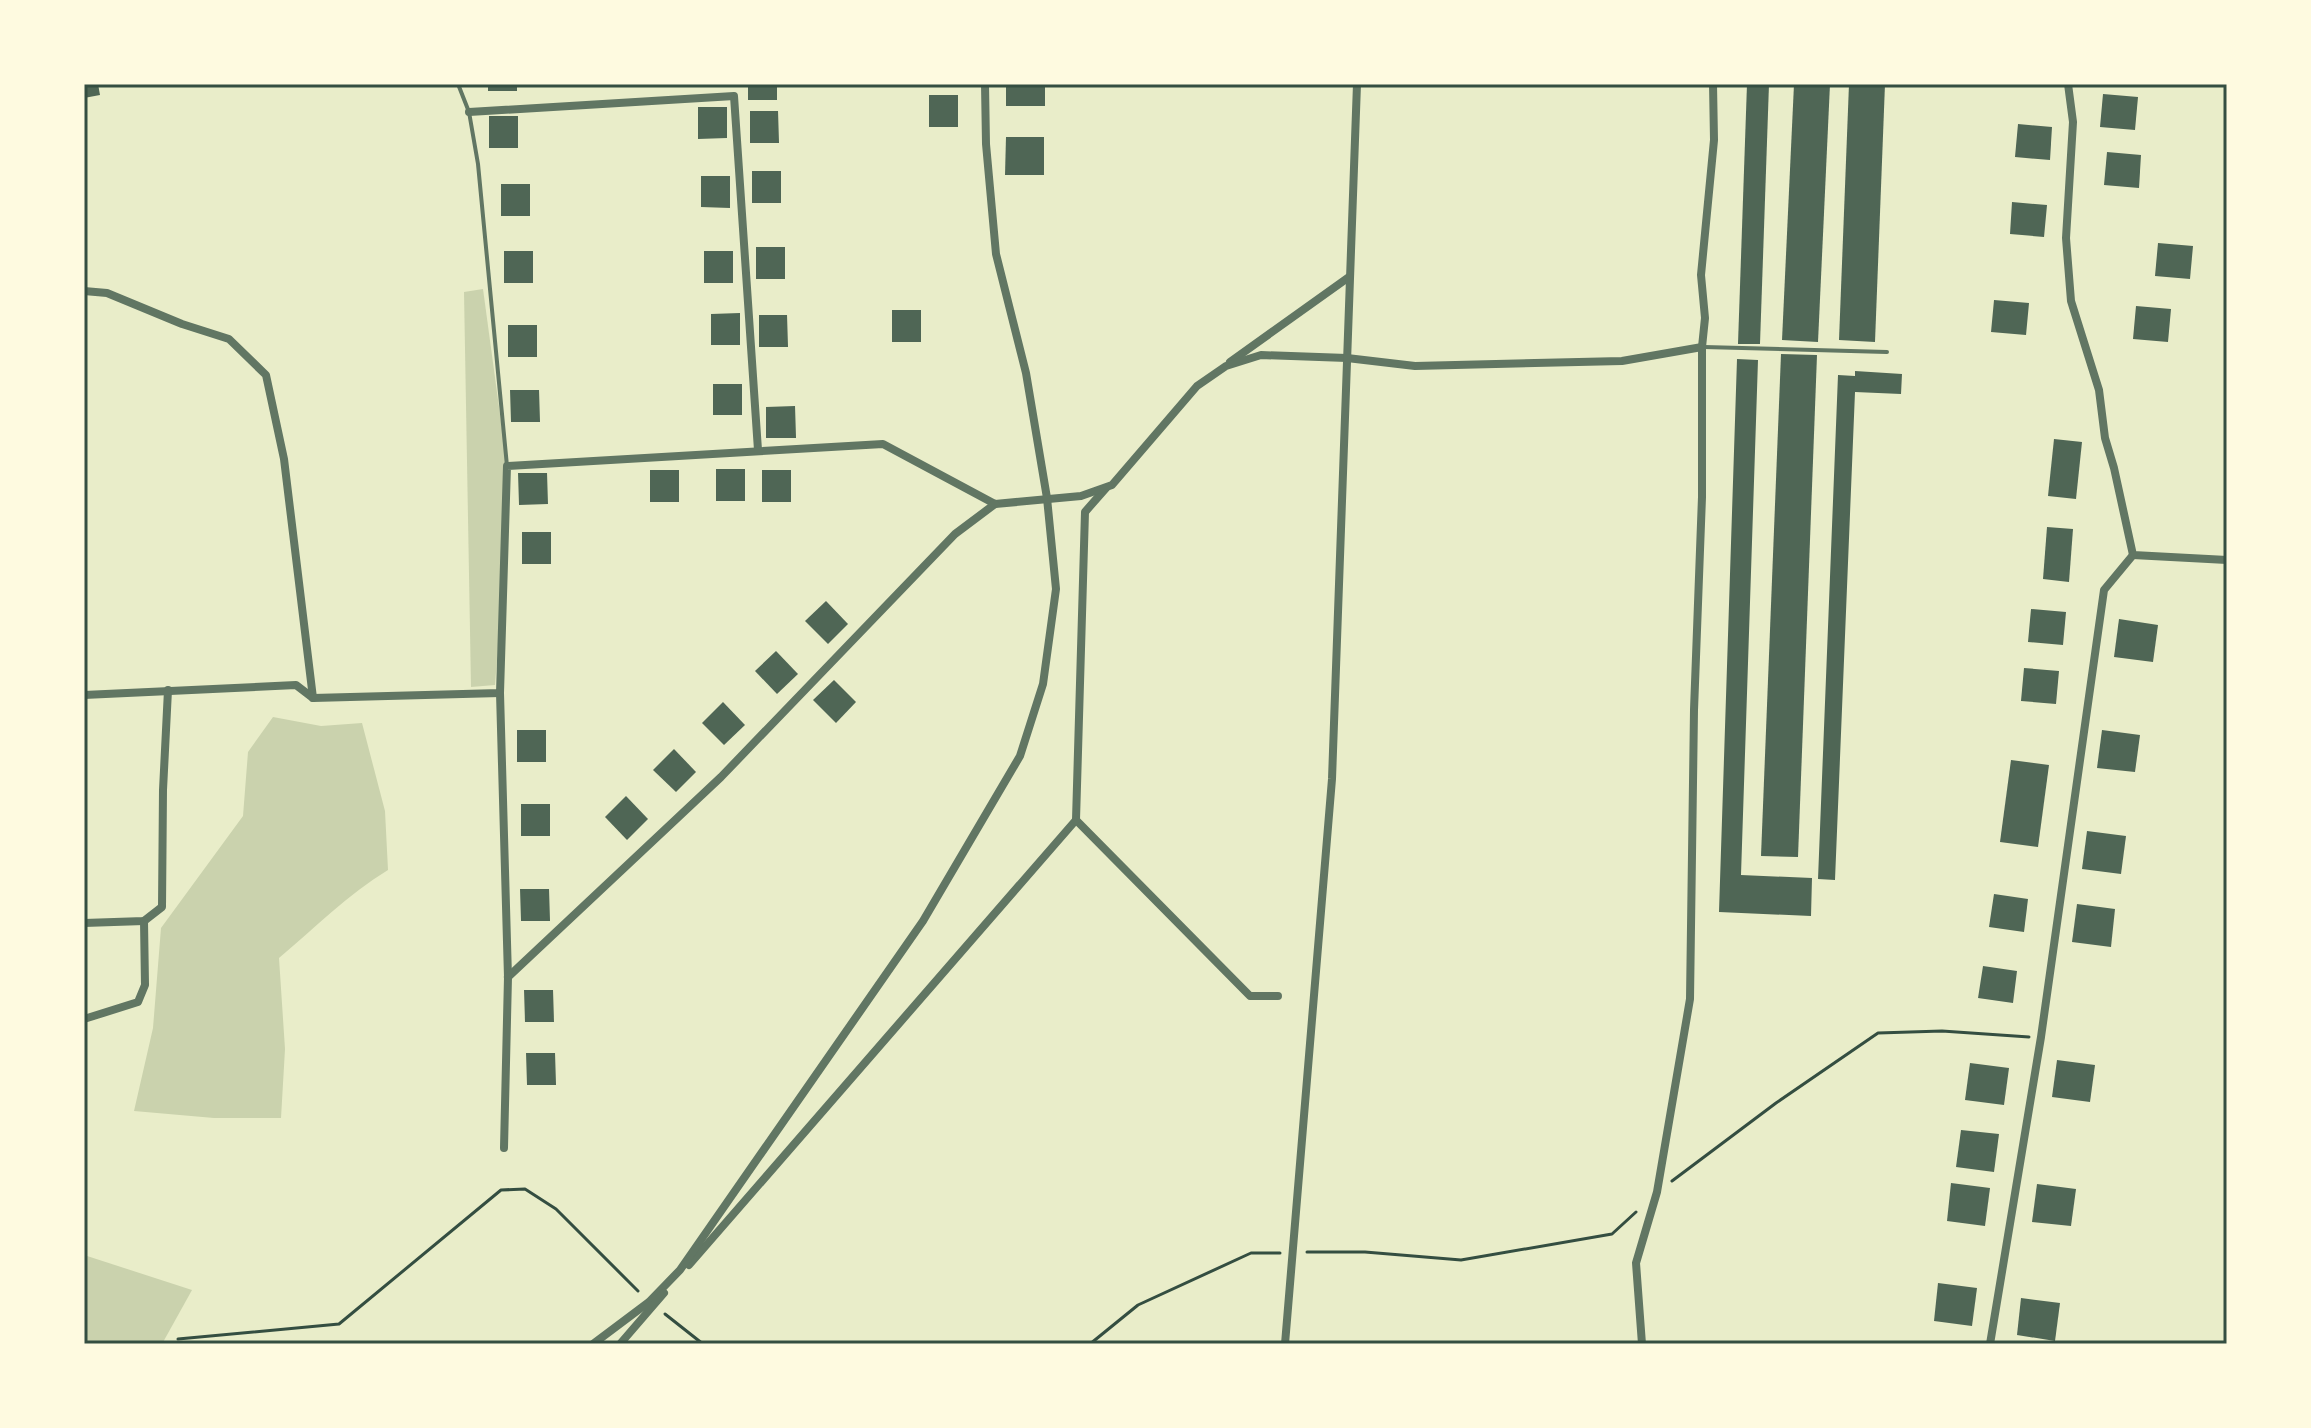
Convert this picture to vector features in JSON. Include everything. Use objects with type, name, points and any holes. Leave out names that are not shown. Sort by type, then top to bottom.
[{"type":"street","points":[[593,1344],[649,1302],[680,1270],[923,921],[1020,756],[1043,684],[1056,589],[1047,498],[1026,373],[996,254],[986,144],[985,84]]},
{"type":"street","points":[[1285,1344],[1332,779],[1357,84]]},
{"type":"street","points":[[1642,1344],[1636,1263],[1657,1192],[1690,999],[1705,318],[1701,275],[1714,140],[1713,84]]},
{"type":"street","points":[[2068,84],[2073,122],[2066,238],[2071,301],[2099,390],[2105,438],[2133,555]]},
{"type":"street","points":[[469,112],[734,96],[758,450]]},
{"type":"street","points":[[620,1344],[1076,820],[1085,512],[1197,386],[1349,277]]},
{"type":"street","points":[[84,291],[107,293],[182,324],[229,339],[266,375],[284,459],[313,698]]},
{"type":"street","points":[[508,977],[721,777],[955,534],[995,504],[1081,496],[1112,485],[1197,386],[1226,366],[1261,355],[1347,358],[1415,366],[1622,361],[1702,347]]},
{"type":"street","points":[[504,1148],[508,977],[500,693],[507,466],[883,444],[920,462],[958,487],[995,504]]},
{"type":"street","points":[[2133,555],[2227,560]]},
{"type":"street","points":[[1990,1344],[2041,1037],[2104,590],[2133,555]]},
{"type":"street","points":[[84,695],[296,685],[313,698],[500,693]]},
{"type":"street","points":[[84,923],[144,921],[162,907],[168,690]]},
{"type":"street","points":[[1076,820],[1250,996],[1278,996]]},
{"type":"street","points":[[84,1019],[138,1002],[145,985],[144,921]]},
{"type":"lane","points":[[458,84],[469,112],[478,164],[507,466]]},
{"type":"lane","points":[[1702,347],[1887,352]]},
{"type":"path","points":[[1090,1344],[1138,1305],[1251,1253],[1365,1252],[1461,1260],[1612,1234],[1657,1192],[1776,1103],[1878,1033],[1942,1031],[2041,1037]]},
{"type":"path","points":[[178,1339],[339,1324],[501,1190],[525,1189],[556,1209],[649,1302],[703,1344]]},
{"type":"green space","points":[[483,289],[507,466],[495,685],[471,687],[464,292]]},
{"type":"green space","points":[[273,717],[321,726],[362,723],[385,811],[388,870],[345,900],[279,958],[285,1049],[281,1118],[214,1118],[134,1111],[153,1028],[161,928],[243,816],[248,752]]},
{"type":"green space","points":[[84,1255],[192,1290],[162,1344],[84,1344]]},
{"type":"building","points":[[84,84],[98,84],[100,95],[84,98]]},
{"type":"building","points":[[488,84],[517,84],[517,91],[488,91]]},
{"type":"building","points":[[748,84],[777,84],[777,100],[748,100]]},
{"type":"building","points":[[1006,84],[1045,84],[1045,106],[1006,106]]},
{"type":"building","points":[[1747,84],[1769,84],[1760,344],[1738,344]]},
{"type":"building","points":[[1794,84],[1830,84],[1818,342],[1782,340]]},
{"type":"building","points":[[1849,84],[1885,84],[1875,342],[1839,340]]},
{"type":"building","points":[[2103,94],[2138,97],[2135,130],[2100,127]]},
{"type":"building","points":[[929,95],[958,95],[958,127],[929,127]]},
{"type":"building","points":[[698,107],[727,107],[727,138],[698,139]]},
{"type":"building","points":[[750,111],[778,111],[779,143],[750,143]]},
{"type":"building","points":[[489,116],[518,116],[518,148],[489,148]]},
{"type":"building","points":[[2018,124],[2052,127],[2050,160],[2015,157]]},
{"type":"building","points":[[1006,137],[1044,137],[1044,175],[1005,175]]},
{"type":"building","points":[[2107,152],[2141,155],[2139,188],[2104,185]]},
{"type":"building","points":[[752,171],[781,171],[781,203],[752,203]]},
{"type":"building","points":[[701,176],[730,176],[730,208],[701,207]]},
{"type":"building","points":[[501,184],[530,184],[530,216],[501,216]]},
{"type":"building","points":[[2012,202],[2047,205],[2044,237],[2010,234]]},
{"type":"building","points":[[2158,243],[2193,246],[2190,279],[2155,276]]},
{"type":"building","points":[[756,247],[785,247],[785,279],[756,279]]},
{"type":"building","points":[[504,251],[533,251],[533,283],[504,283]]},
{"type":"building","points":[[704,251],[733,251],[733,283],[704,283]]},
{"type":"building","points":[[1994,300],[2029,303],[2026,335],[1991,332]]},
{"type":"building","points":[[2136,306],[2171,309],[2168,342],[2133,339]]},
{"type":"building","points":[[892,310],[921,310],[921,342],[892,342]]},
{"type":"building","points":[[740,313],[740,345],[711,345],[711,314]]},
{"type":"building","points":[[759,315],[787,315],[788,347],[759,347]]},
{"type":"building","points":[[508,325],[537,325],[537,357],[508,357]]},
{"type":"building","points":[[1781,354],[1817,355],[1798,857],[1761,856]]},
{"type":"building","points":[[1737,359],[1758,360],[1741,875],[1812,878],[1811,916],[1719,912]]},
{"type":"building","points":[[1855,371],[1902,374],[1901,394],[1855,392],[1835,880],[1818,879],[1838,375],[1855,376]]},
{"type":"building","points":[[713,384],[742,384],[742,415],[713,415]]},
{"type":"building","points":[[510,390],[539,390],[540,422],[511,422]]},
{"type":"building","points":[[795,406],[796,438],[766,438],[766,407]]},
{"type":"building","points":[[2054,439],[2082,442],[2076,499],[2048,496]]},
{"type":"building","points":[[716,469],[745,469],[745,501],[716,501]]},
{"type":"building","points":[[650,470],[679,470],[679,502],[650,502]]},
{"type":"building","points":[[762,470],[791,470],[791,502],[762,502]]},
{"type":"building","points":[[518,473],[547,473],[548,504],[519,505]]},
{"type":"building","points":[[2047,527],[2073,529],[2069,582],[2043,579]]},
{"type":"building","points":[[522,532],[551,532],[551,564],[522,564]]},
{"type":"building","points":[[826,601],[848,624],[828,644],[805,621]]},
{"type":"building","points":[[2031,609],[2066,612],[2063,645],[2028,642]]},
{"type":"building","points":[[2119,619],[2158,625],[2153,662],[2114,657]]},
{"type":"building","points":[[776,651],[798,674],[777,694],[755,671]]},
{"type":"building","points":[[2024,668],[2059,671],[2056,704],[2021,701]]},
{"type":"building","points":[[834,680],[856,702],[836,723],[813,700]]},
{"type":"building","points":[[723,702],[745,725],[724,745],[702,723]]},
{"type":"building","points":[[517,730],[546,730],[546,762],[517,762]]},
{"type":"building","points":[[2102,730],[2140,735],[2135,772],[2097,768]]},
{"type":"building","points":[[674,749],[696,772],[676,792],[653,770]]},
{"type":"building","points":[[2011,760],[2049,765],[2038,847],[2000,842]]},
{"type":"building","points":[[626,796],[648,819],[627,840],[605,817]]},
{"type":"building","points":[[521,804],[550,804],[550,836],[521,836]]},
{"type":"building","points":[[2087,831],[2126,836],[2121,874],[2082,869]]},
{"type":"building","points":[[520,889],[549,889],[550,921],[521,921]]},
{"type":"building","points":[[1994,894],[2028,899],[2024,932],[1989,927]]},
{"type":"building","points":[[2077,904],[2115,909],[2111,947],[2072,942]]},
{"type":"building","points":[[1983,966],[2017,971],[2013,1003],[1978,998]]},
{"type":"building","points":[[524,990],[553,990],[554,1022],[525,1022]]},
{"type":"building","points":[[526,1053],[555,1053],[556,1085],[527,1085]]},
{"type":"building","points":[[2057,1060],[2095,1065],[2090,1102],[2052,1097]]},
{"type":"building","points":[[1970,1063],[2009,1068],[2004,1105],[1965,1100]]},
{"type":"building","points":[[1961,1130],[1999,1134],[1994,1172],[1956,1167]]},
{"type":"building","points":[[1951,1183],[1990,1188],[1985,1226],[1947,1221]]},
{"type":"building","points":[[2037,1184],[2076,1189],[2071,1226],[2032,1222]]},
{"type":"building","points":[[1938,1283],[1977,1288],[1972,1326],[1934,1321]]},
{"type":"building","points":[[2021,1298],[2060,1303],[2055,1341],[2017,1335]]}]
